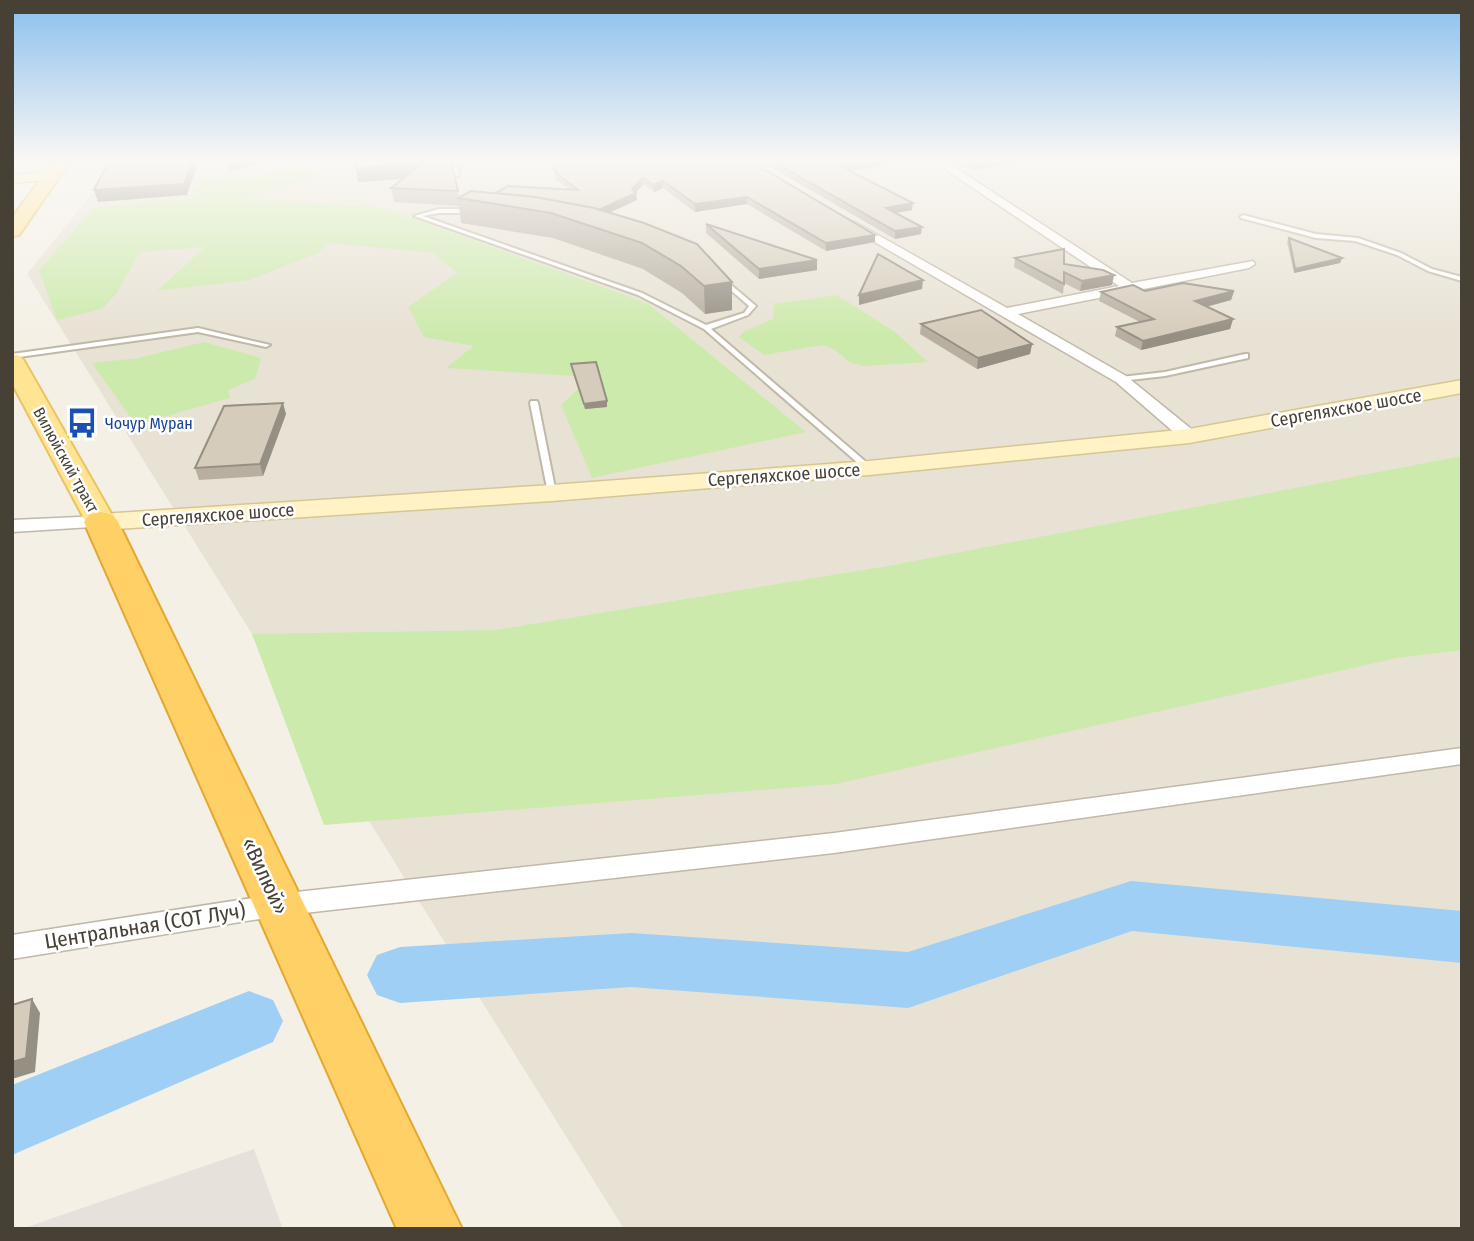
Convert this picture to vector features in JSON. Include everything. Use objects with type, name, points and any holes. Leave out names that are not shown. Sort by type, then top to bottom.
[{"type":"highway","name":"«Вилюй»","points":[[100,522],[430,1229]]},
{"type":"main road","name":"Вилюйский тракт","points":[[12,358],[100,522]]},
{"type":"main road","name":"Сергеляхское шоссе","points":[[100,522],[551,493],[869,468],[1189,436],[1462,386]]},
{"type":"street","points":[[843,219],[1121,379],[1189,436]]},
{"type":"street","points":[[1026,219],[1129,287]]},
{"type":"street","points":[[1008,312],[1249,264]]},
{"type":"street","points":[[12,526],[100,522]]},
{"type":"street","name":"Центральная (СОТ Луч)","points":[[12,947],[278,905],[834,844],[1462,756]]},
{"type":"lane","points":[[425,219],[640,295],[706,328],[869,468]]},
{"type":"lane","points":[[1250,219],[1316,236],[1356,239],[1399,254],[1430,270],[1462,279]]},
{"type":"lane","points":[[706,328],[746,314],[753,306],[716,277]]},
{"type":"lane","points":[[12,358],[198,330],[266,345]]},
{"type":"lane","points":[[1121,379],[1165,374],[1245,356]]},
{"type":"lane","points":[[534,403],[551,493]]},
{"type":"shaded area","points":[[71,219],[1462,219],[1462,1229],[624,1229],[27,274]]},
{"type":"shaded area","points":[[254,1149],[283,1229],[21,1229]]},
{"type":"green space","points":[[84,219],[413,219],[647,303],[806,432],[592,478],[561,405],[590,377],[446,368],[474,346],[424,337],[408,307],[457,273],[433,253],[328,243],[318,253],[250,280],[157,291],[205,247],[140,252],[117,293],[102,309],[57,320],[39,270]]},
{"type":"green space","points":[[837,295],[895,332],[928,362],[863,366],[849,362],[835,350],[823,345],[764,355],[739,337],[745,331],[773,319],[774,304]]},
{"type":"green space","points":[[204,342],[261,358],[255,379],[228,390],[230,398],[136,425],[92,363],[138,358]]},
{"type":"green space","points":[[1462,456],[1462,650],[1397,658],[836,784],[324,825],[252,634],[495,630],[888,566]]},
{"type":"building","points":[[569,219],[630,219],[644,223],[697,244],[732,282],[704,286],[681,266],[642,243]]},
{"type":"building","points":[[785,219],[848,219],[875,235],[826,243]]},
{"type":"building","points":[[874,219],[907,219],[922,227],[895,231]]},
{"type":"building","points":[[706,224],[817,260],[759,269]]},
{"type":"building","points":[[1289,238],[1342,258],[1295,269]]},
{"type":"building","points":[[1064,249],[1064,264],[1103,270],[1114,275],[1082,281],[1064,272],[1064,284],[1015,258]]},
{"type":"building","points":[[878,254],[923,280],[859,295]]},
{"type":"building","points":[[1183,283],[1234,291],[1195,301],[1233,319],[1143,341],[1117,327],[1154,319],[1101,292],[1133,285],[1145,291]]},
{"type":"building","points":[[981,310],[1032,344],[978,358],[921,324]]},
{"type":"building","points":[[596,362],[607,401],[584,404],[571,364]]},
{"type":"building","points":[[283,403],[260,464],[195,468],[224,406]]},
{"type":"building","points":[[32,999],[26,1058],[12,1062],[12,1005]]},
{"type":"waterway","points":[[400,975],[631,960],[908,980],[1131,906],[1462,937]]},
{"type":"waterway","points":[[12,1120],[249,1021]]},
{"type":"place","name":"Чочур Муран","points":[[82,423]]}]
